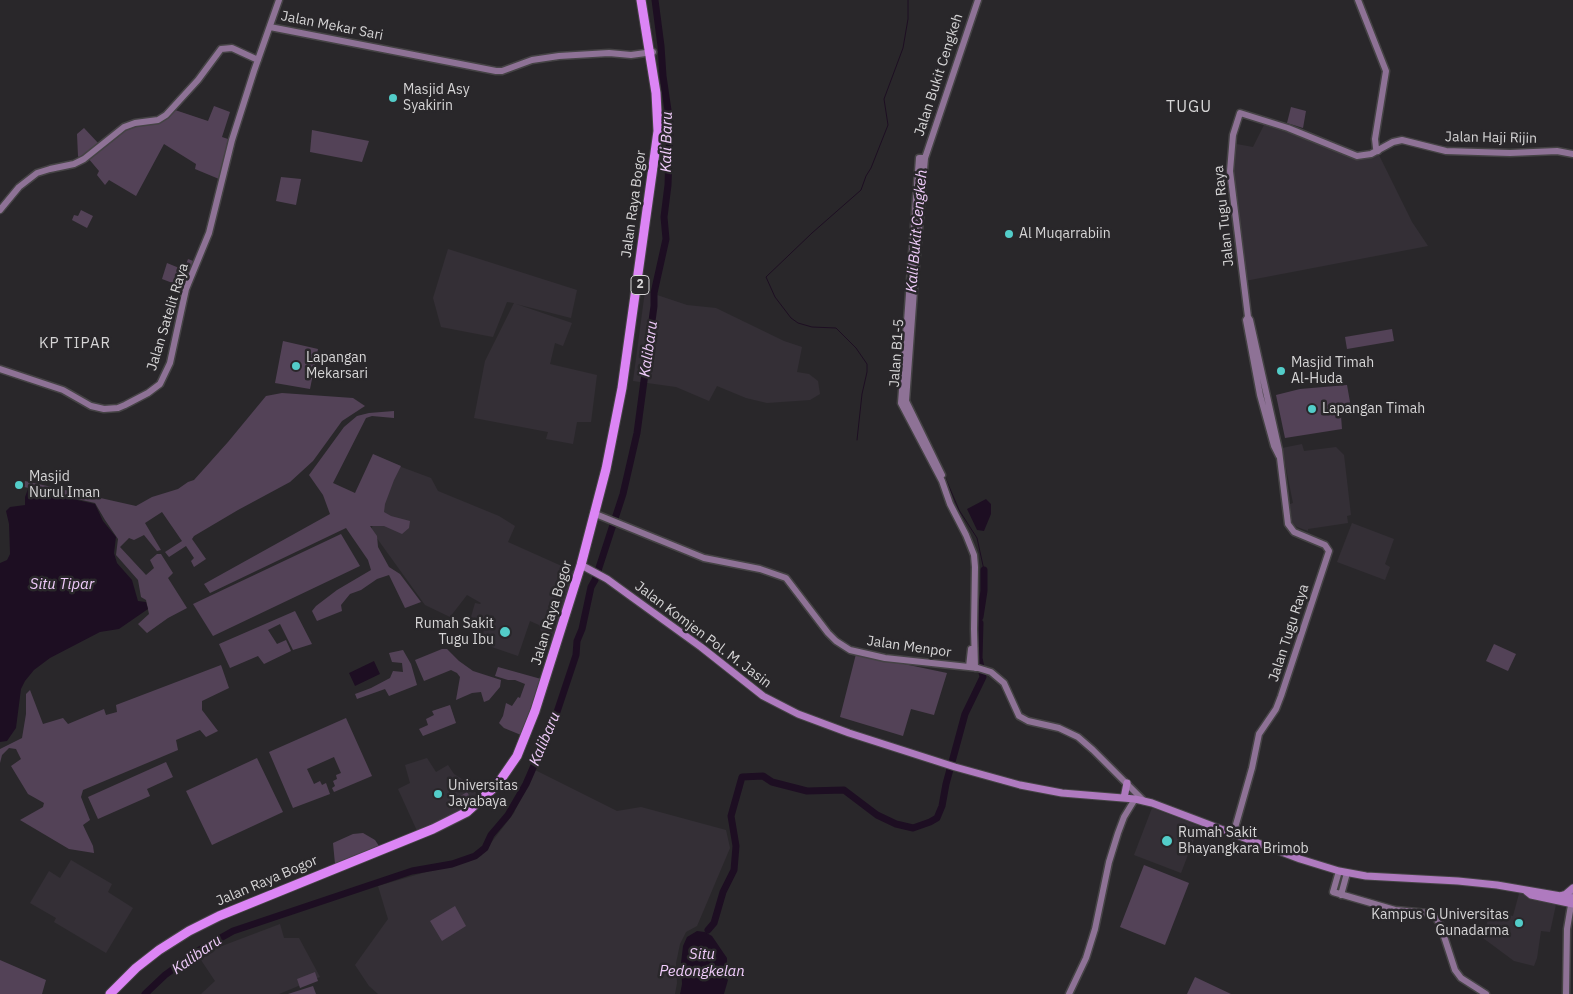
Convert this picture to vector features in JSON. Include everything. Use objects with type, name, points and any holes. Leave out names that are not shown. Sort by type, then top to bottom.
[{"type":"highway","name":"Jalan Raya Bogor","points":[[641,0],[648,32]]},
{"type":"highway","name":"Jalan Raya Bogor","points":[[110,994],[148,958],[189,931],[219,916],[384,850],[456,818],[485,801],[517,756],[585,567],[611,457],[658,131],[656,93],[645,0]]},
{"type":"highway","name":"Jalan Raya Bogor","points":[[585,567],[611,457]]},
{"type":"highway","name":"Jalan Raya Bogor","points":[[115,994],[144,966],[178,942],[221,920],[312,879]]},
{"type":"main road","name":"Jalan Komjen Pol. M. Jasin","points":[[585,567],[599,574],[649,609],[752,688],[774,702],[849,733],[950,766],[1045,790],[1144,801],[1300,859],[1347,873],[1468,882],[1526,891]]},
{"type":"main road","points":[[1124,798],[1127,783]]},
{"type":"main road","points":[[1560,896],[1573,888]]},
{"type":"main road","points":[[1526,891],[1532,890],[1572,899]]},
{"type":"main road","points":[[1526,891],[1531,895],[1572,899]]},
{"type":"street","points":[[270,27],[279,0]]},
{"type":"street","name":"Jalan Bukit Cengkeh","points":[[977,668],[971,647],[974,641],[975,558],[950,504],[942,481],[901,403],[922,158],[978,0]]},
{"type":"street","points":[[1358,0],[1386,71],[1375,140],[1378,151]]},
{"type":"street","name":"Jalan Mekar Sari","points":[[258,60],[270,27],[496,72],[532,60],[559,56],[609,53],[631,55],[651,52]]},
{"type":"street","points":[[0,210],[18,187],[37,173],[50,168],[74,164],[84,159],[124,127],[135,123],[158,120],[166,115],[198,80],[222,49],[232,48],[258,60]]},
{"type":"street","name":"Jalan Satelit Raya","points":[[0,369],[64,390],[91,406],[104,409],[118,408],[158,386],[170,363],[186,289],[214,218],[232,140],[258,60]]},
{"type":"street","name":"Jalan Haji Rijin","points":[[1240,113],[1288,128],[1357,156],[1378,151],[1393,142],[1402,140],[1442,151],[1510,153],[1556,151],[1573,154]]},
{"type":"street","name":"Jalan Tugu Raya","points":[[1233,834],[1252,768],[1259,734],[1276,709],[1329,554],[1329,549],[1325,545],[1294,532],[1290,527],[1279,456],[1274,446],[1260,395],[1246,320],[1248,317],[1230,171],[1233,135],[1240,113]]},
{"type":"street","name":"Jalan Menpor","points":[[598,515],[704,558],[760,569],[786,578],[828,633],[850,650],[885,658],[977,668]]},
{"type":"street","points":[[977,668],[994,674],[1004,683],[1015,711],[1021,718],[1059,728],[1078,737],[1144,801]]},
{"type":"street","points":[[1069,994],[1083,967],[1089,950],[1109,862],[1118,832],[1124,817],[1135,799]]},
{"type":"street","points":[[1339,871],[1333,892],[1395,910],[1428,914],[1436,917],[1455,970],[1461,978],[1486,994]]},
{"type":"street","points":[[1341,895],[1347,873]]},
{"type":"street","points":[[1566,994],[1567,936],[1572,899]]},
{"type":"shaded area","points":[[214,106],[230,112],[222,137],[231,140],[219,179],[195,169],[196,164],[164,144],[136,196],[109,180],[105,185],[97,175],[99,171],[88,158],[124,129],[161,122],[175,110],[208,121]]},
{"type":"shaded area","points":[[1291,107],[1306,111],[1303,128],[1287,123]]},
{"type":"shaded area","points":[[1264,125],[1356,154],[1377,151],[1412,222],[1428,246],[1245,281],[1235,220],[1231,143],[1253,147]]},
{"type":"shaded area","points":[[84,128],[99,144],[80,160],[78,156],[77,134]]},
{"type":"shaded area","points":[[312,130],[369,141],[362,162],[310,152]]},
{"type":"shaded area","points":[[281,177],[301,179],[296,205],[276,201]]},
{"type":"shaded area","points":[[81,210],[93,216],[87,228],[72,220],[74,215],[78,216]]},
{"type":"shaded area","points":[[448,249],[577,290],[571,318],[516,304],[572,323],[563,346],[555,343],[550,364],[597,375],[591,422],[577,422],[573,444],[546,439],[548,432],[474,418],[485,361],[514,303],[507,302],[493,337],[441,327],[433,298]]},
{"type":"shaded area","points":[[188,259],[196,262],[186,288],[162,279],[167,263],[184,270]]},
{"type":"shaded area","points":[[645,291],[687,305],[716,308],[784,341],[802,347],[797,372],[809,374],[818,381],[820,394],[810,400],[767,403],[746,398],[717,386],[709,401],[676,387],[633,381]]},
{"type":"shaded area","points":[[1392,329],[1394,341],[1347,349],[1345,337]]},
{"type":"shaded area","name":"Lapangan Mekarsari","points":[[283,341],[318,349],[310,389],[275,383]]},
{"type":"shaded area","name":"Lapangan Timah","points":[[1347,385],[1350,402],[1341,416],[1342,429],[1285,438],[1276,395],[1300,389]]},
{"type":"shaded area","points":[[282,393],[353,398],[365,406],[342,421],[313,461],[290,482],[194,536],[192,539],[206,559],[194,567],[191,561],[194,558],[186,546],[169,557],[165,552],[182,541],[162,512],[145,523],[161,550],[157,551],[144,535],[134,540],[129,538],[120,547],[146,575],[154,568],[150,560],[157,554],[161,554],[173,573],[168,578],[187,608],[168,618],[147,633],[138,624],[149,614],[146,600],[141,597],[138,580],[116,555],[118,539],[95,503],[24,487],[25,481],[136,506],[152,497],[178,489],[194,480],[266,396]]},
{"type":"shaded area","points":[[394,411],[394,418],[372,416],[366,418],[333,483],[355,493],[373,454],[401,466],[385,504],[384,512],[410,521],[409,528],[402,534],[384,526],[370,526],[377,536],[378,547],[389,567],[400,574],[421,602],[405,608],[389,575],[377,579],[361,590],[350,594],[341,605],[342,611],[317,621],[312,611],[316,606],[337,590],[371,570],[368,560],[346,528],[210,593],[204,584],[330,514],[323,495],[309,475],[344,427],[357,416]]},
{"type":"shaded area","points":[[1302,444],[1304,451],[1336,447],[1344,455],[1351,515],[1347,516],[1348,523],[1308,529],[1308,531],[1292,523],[1290,504],[1293,503],[1282,448]]},
{"type":"shaded area","points":[[396,465],[431,478],[438,491],[499,516],[515,526],[508,542],[575,572],[555,642],[543,637],[539,625],[530,621],[518,656],[486,645],[489,637],[483,635],[484,629],[476,626],[478,620],[471,617],[475,603],[481,603],[467,595],[450,617],[425,605],[371,530]]},
{"type":"shaded area","points":[[1352,523],[1394,539],[1385,564],[1390,567],[1385,580],[1337,562]]},
{"type":"shaded area","points":[[341,534],[360,566],[213,636],[193,604]]},
{"type":"shaded area","points":[[295,611],[312,644],[293,650],[280,624],[268,630],[277,644],[286,640],[291,651],[264,664],[258,656],[230,668],[219,644]]},
{"type":"shaded area","points":[[1494,644],[1516,654],[1508,671],[1486,661]]},
{"type":"shaded area","points":[[442,649],[447,649],[473,671],[501,680],[500,687],[489,700],[484,702],[481,692],[472,693],[456,700],[460,677],[451,670],[424,681],[415,660]]},
{"type":"shaded area","points":[[403,650],[411,664],[417,685],[389,696],[385,689],[357,699],[355,694],[390,678],[393,671],[403,672],[402,663],[392,662],[389,653]]},
{"type":"shaded area","points":[[856,654],[947,673],[934,715],[911,709],[903,736],[840,717]]},
{"type":"shaded area","points":[[221,665],[229,688],[202,701],[202,710],[218,731],[206,737],[200,730],[176,740],[178,750],[83,790],[81,797],[90,820],[83,825],[93,846],[94,853],[69,849],[20,820],[43,807],[44,803],[28,794],[11,766],[21,759],[16,749],[9,748],[2,755],[0,763],[0,749],[22,738],[26,714],[26,694],[30,690],[43,724],[63,718],[68,724],[104,709],[106,715],[117,712],[116,705]]},
{"type":"shaded area","points":[[498,667],[541,679],[521,735],[504,728],[499,723],[506,703],[512,706],[518,697],[520,698],[525,684],[495,676]]},
{"type":"shaded area","points":[[450,705],[456,723],[423,736],[419,729],[428,725],[426,719],[434,715],[432,711]]},
{"type":"shaded area","points":[[346,718],[372,776],[334,792],[332,788],[335,786],[333,781],[337,779],[336,775],[341,773],[334,757],[307,769],[314,784],[320,781],[322,785],[326,783],[330,794],[293,808],[269,752]]},
{"type":"shaded area","points":[[257,758],[283,812],[212,845],[186,791]]},
{"type":"shaded area","name":"Universitas Jayabaya","points":[[427,758],[436,772],[448,765],[454,774],[468,783],[480,798],[469,808],[418,833],[398,789],[410,783],[405,765]]},
{"type":"shaded area","points":[[166,762],[173,777],[147,789],[150,796],[98,819],[88,797]]},
{"type":"shaded area","points":[[533,769],[617,811],[641,807],[726,830],[730,848],[697,926],[686,932],[680,944],[676,963],[677,983],[675,994],[378,994],[369,986],[355,965],[388,919],[378,886],[481,856],[514,813]]},
{"type":"shaded area","points":[[467,792],[471,799],[458,806],[454,800]]},
{"type":"shaded area","name":"Rumah Sakit Bhayangkara Brimob","points":[[1152,808],[1199,826],[1181,873],[1134,855]]},
{"type":"shaded area","points":[[363,833],[375,840],[379,846],[335,864],[333,843],[353,834]]},
{"type":"shaded area","points":[[71,860],[112,884],[108,892],[133,908],[106,953],[54,922],[56,918],[30,903],[49,871],[60,878]]},
{"type":"shaded area","points":[[1144,865],[1189,883],[1165,945],[1120,927]]},
{"type":"shaded area","name":"Kampus G Universitas Gunadarma","points":[[1520,890],[1557,900],[1550,932],[1541,931],[1534,966],[1514,961],[1483,938],[1490,912],[1513,916]]},
{"type":"shaded area","points":[[455,906],[466,926],[442,941],[430,921]]},
{"type":"shaded area","points":[[280,924],[284,938],[299,938],[320,977],[279,994],[201,994],[215,981],[201,960],[214,949]]},
{"type":"shaded area","points":[[0,960],[46,980],[42,994],[0,994]]},
{"type":"shaded area","points":[[315,972],[318,981],[300,988],[297,979]]},
{"type":"shaded area","points":[[1195,977],[1231,994],[1187,994]]},
{"type":"shaded area","points":[[313,986],[316,994],[288,994]]},
{"type":"water","name":"Situ Tipar","points":[[28,489],[95,504],[103,521],[116,537],[114,553],[117,563],[132,580],[138,601],[146,602],[148,609],[119,629],[100,632],[50,658],[34,670],[21,689],[16,728],[7,741],[0,742],[0,563],[7,560],[10,554],[9,524],[6,511],[10,507],[25,505]]},
{"type":"water","points":[[986,499],[991,504],[991,514],[984,531],[977,530],[967,509]]},
{"type":"water","points":[[374,661],[380,674],[355,686],[349,673]]},
{"type":"water","name":"Situ Pedongkelan","points":[[697,931],[705,932],[712,936],[727,958],[723,972],[728,980],[724,994],[680,994],[683,946],[687,937]]},
{"type":"waterway","name":"Kalibaru","points":[[145,994],[165,975],[201,949],[233,931],[412,871],[452,864],[475,856],[485,848],[491,835],[508,815],[526,784],[556,715],[576,655],[577,641],[582,629],[591,587],[595,580],[623,494],[637,433],[654,306],[654,293],[666,239],[664,217],[668,185],[670,124],[655,0]]},
{"type":"waterway","points":[[857,440],[867,364],[856,348],[836,328],[812,327],[798,323],[791,318],[775,297],[766,277],[861,190],[888,125],[884,99],[903,48],[908,19],[908,0]]},
{"type":"waterway","name":"Kali Bukit Cengkeh","points":[[923,156],[935,115],[975,0]]},
{"type":"waterway","name":"Kali Bukit Cengkeh","points":[[945,477],[959,510],[977,538],[984,570]]},
{"type":"waterway","points":[[980,617],[984,591],[984,570]]},
{"type":"waterway","points":[[708,930],[714,923],[723,892],[734,870],[736,846],[731,816],[742,777],[763,776],[772,782],[807,791],[844,790],[877,815],[896,824],[913,828],[937,818],[942,806],[965,714],[983,677],[979,658],[980,623]]},
{"type":"place","name":"Masjid Asy Syakirin","points":[[393,98]]},
{"type":"place","name":"Al Muqarrabiin","points":[[1009,234]]},
{"type":"place","name":"Lapangan Mekarsari","points":[[296,366]]},
{"type":"place","name":"Masjid Timah Al-Huda","points":[[1281,371]]},
{"type":"place","name":"Lapangan Timah","points":[[1312,409]]},
{"type":"place","name":"Masjid Nurul Iman","points":[[19,485]]},
{"type":"place","name":"Rumah Sakit Tugu Ibu","points":[[505,632]]},
{"type":"place","name":"Universitas Jayabaya","points":[[438,794]]},
{"type":"place","name":"Rumah Sakit Bhayangkara Brimob","points":[[1167,841]]},
{"type":"place","name":"Kampus G Universitas Gunadarma","points":[[1519,923]]},
{"type":"district","name":"TUGU","points":[[1189,107]]},
{"type":"district","name":"KP TIPAR","points":[[75,344]]},
{"type":"water label","name":"Kali Baru","points":[[667,142]]}]
